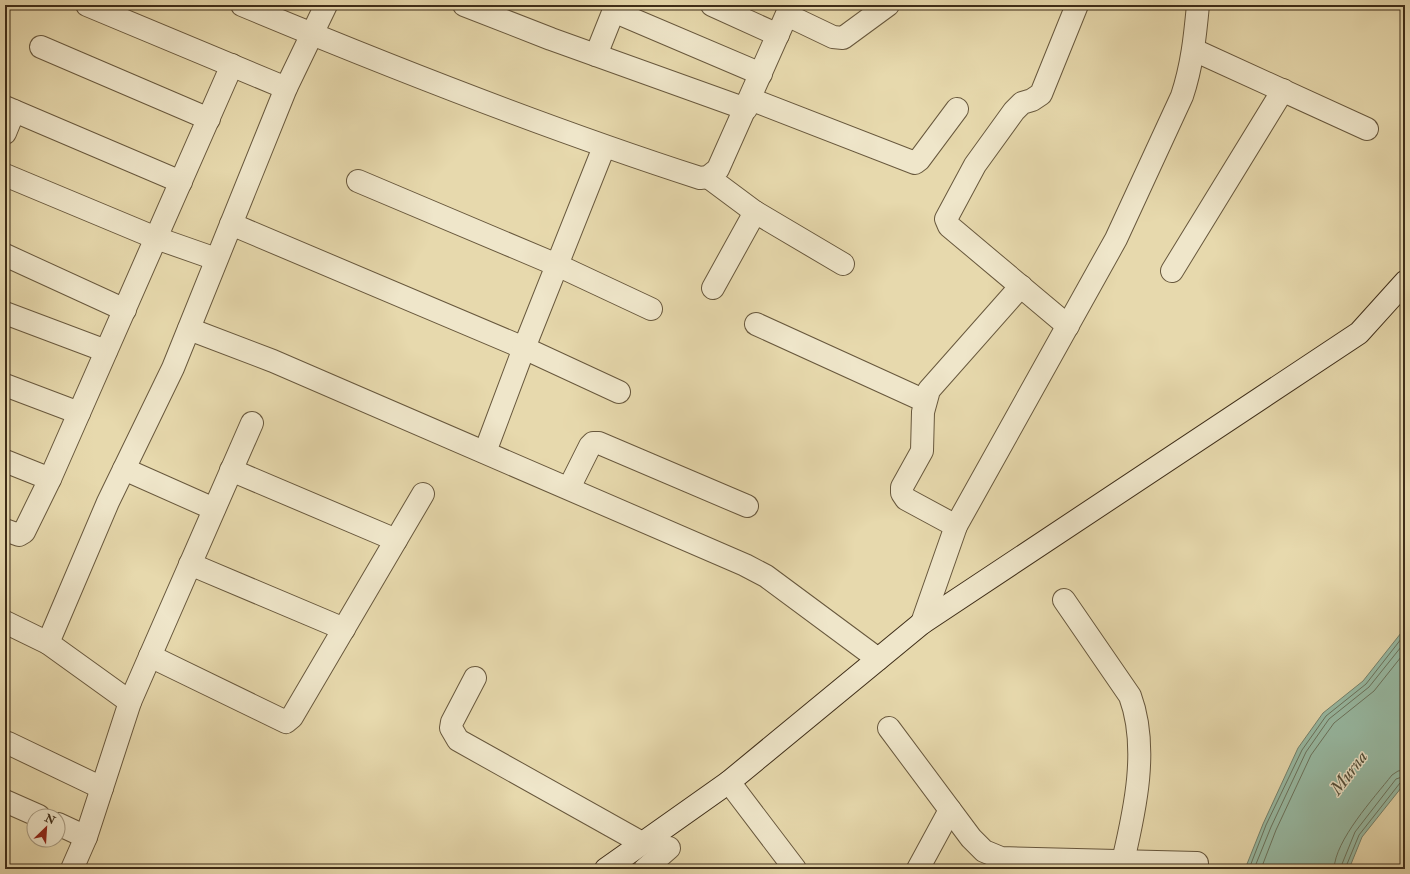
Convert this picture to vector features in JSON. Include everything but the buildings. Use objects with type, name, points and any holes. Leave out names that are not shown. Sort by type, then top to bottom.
[{"type":"street","points":[[87,5],[286,88]]},
{"type":"street","points":[[242,5],[604,147],[700,178],[708,177],[718,169],[789,10],[833,37],[843,38],[888,5]]},
{"type":"street","points":[[48,643],[108,502],[174,368],[216,259],[286,88],[326,5]]},
{"type":"street","points":[[464,5],[596,55],[748,104],[915,163],[919,160],[957,110]]},
{"type":"street","points":[[712,5],[778,35]]},
{"type":"street","points":[[1068,326],[949,226],[946,219],[975,165],[1014,111],[1022,103],[1032,100],[1041,94],[1077,5]]},
{"type":"street","points":[[922,623],[956,526],[1116,239],[1182,96],[1190,73],[1194,50],[1198,5]]},
{"type":"street","points":[[596,55],[615,8],[761,74]]},
{"type":"street","points":[[41,47],[209,119]]},
{"type":"street","points":[[1194,50],[1367,129]]},
{"type":"street","points":[[5,530],[19,535],[24,532],[50,479],[232,65]]},
{"type":"street","points":[[1172,271],[1283,90]]},
{"type":"street","points":[[5,133],[10,109],[181,182]]},
{"type":"street","points":[[485,452],[524,348],[604,147]]},
{"type":"street","points":[[5,175],[156,238],[216,259]]},
{"type":"street","points":[[708,177],[756,212],[843,264]]},
{"type":"street","points":[[358,181],[557,265],[651,309]]},
{"type":"street","points":[[713,288],[756,212]]},
{"type":"street","points":[[231,224],[524,348],[619,392]]},
{"type":"street","points":[[5,255],[125,310]]},
{"type":"street","points":[[606,869],[729,782],[922,623],[1359,333],[1405,282]]},
{"type":"street","points":[[956,526],[906,499],[902,493],[902,487],[922,451],[925,401],[929,390],[1021,286]]},
{"type":"street","points":[[5,313],[106,351]]},
{"type":"street","points":[[756,324],[925,401]]},
{"type":"street","points":[[189,329],[273,361],[744,565],[766,576],[878,659]]},
{"type":"street","points":[[5,385],[79,413]]},
{"type":"street","points":[[72,869],[86,837],[130,702],[252,423]]},
{"type":"street","points":[[568,488],[590,446],[593,443],[599,443],[747,506]]},
{"type":"street","points":[[5,461],[50,479]]},
{"type":"street","points":[[124,469],[214,509]]},
{"type":"street","points":[[232,470],[396,540]]},
{"type":"street","points":[[150,656],[286,722],[292,717],[423,494]]},
{"type":"street","points":[[190,564],[344,629]]},
{"type":"street","points":[[1064,600],[1130,696],[1136,712],[1138,731],[1137,794],[1123,861]]},
{"type":"street","points":[[5,622],[48,643],[130,702]]},
{"type":"street","points":[[475,678],[452,722],[451,728],[458,740],[642,843]]},
{"type":"street","points":[[889,728],[971,838],[984,851],[1001,858],[1197,863]]},
{"type":"street","points":[[8,743],[102,788]]},
{"type":"street","points":[[729,782],[795,869]]},
{"type":"street","points":[[5,801],[26,810]]},
{"type":"street","points":[[918,869],[950,810]]},
{"type":"street","points":[[66,828],[86,837]]},
{"type":"street","points":[[645,869],[669,848]]},
{"type":"water","name":"Murna","points":[[1405,628],[1405,783],[1362,837],[1349,869],[1245,869],[1263,824],[1298,748],[1323,713],[1363,681]]}]
